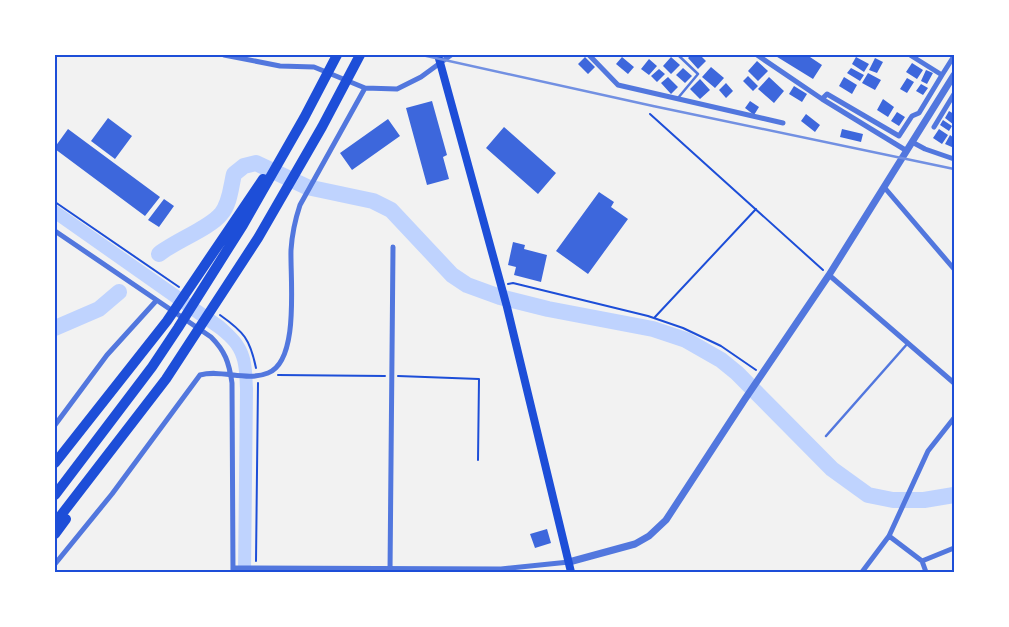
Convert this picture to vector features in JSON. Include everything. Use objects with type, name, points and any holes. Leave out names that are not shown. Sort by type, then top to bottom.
[{"type":"highway","points":[[55,495],[152,367],[178,328],[243,225],[304,118],[337,55]]},
{"type":"highway","points":[[55,524],[166,379],[258,238],[322,127],[360,55]]},
{"type":"highway","points":[[55,463],[167,321],[304,118]]},
{"type":"highway","points":[[55,534],[87,493],[120,440]]},
{"type":"main road","points":[[439,59],[507,307],[571,572]]},
{"type":"street","points":[[224,55],[280,66],[314,67],[365,88],[397,89],[421,77],[439,59],[451,55]]},
{"type":"street","points":[[589,55],[618,85],[783,123]]},
{"type":"street","points":[[757,55],[822,99],[907,151]]},
{"type":"street","points":[[910,55],[942,75]]},
{"type":"street","points":[[822,99],[827,94],[900,136],[912,116],[919,112],[954,56]]},
{"type":"street","points":[[55,231],[210,337],[222,348],[233,374],[233,570],[256,568],[390,571],[501,570],[569,562],[635,544],[649,536],[666,520],[829,275],[954,74]]},
{"type":"street","points":[[55,564],[112,494],[200,375],[214,372],[258,375],[271,371],[280,362],[286,350],[292,325],[291,249],[294,224],[300,205],[365,88]]},
{"type":"street","points":[[934,127],[954,94]]},
{"type":"street","points":[[912,142],[954,160]]},
{"type":"street","points":[[884,187],[954,269]]},
{"type":"street","points":[[390,571],[393,247]]},
{"type":"street","points":[[829,275],[954,383]]},
{"type":"street","points":[[55,425],[108,355],[156,300]]},
{"type":"street","points":[[862,572],[889,536],[928,451],[954,418]]},
{"type":"street","points":[[106,491],[112,494]]},
{"type":"street","points":[[889,536],[922,561],[926,572]]},
{"type":"street","points":[[922,561],[954,548]]},
{"type":"lane","points":[[678,55],[698,74],[678,98]]},
{"type":"lane","points":[[826,436],[908,343]]},
{"type":"path","points":[[650,114],[829,275]]},
{"type":"path","points":[[55,202],[185,291]]},
{"type":"path","points":[[654,318],[756,210]]},
{"type":"path","points":[[501,285],[514,283],[654,318],[683,328],[721,346],[760,377]]},
{"type":"path","points":[[220,315],[244,334],[252,350],[258,375],[256,568]]},
{"type":"path","points":[[271,371],[278,375],[479,379],[478,460]]},
{"type":"water","points":[[55,204],[223,321],[239,337],[248,351],[252,367],[253,389],[251,572],[238,572],[240,389],[238,365],[234,352],[217,334],[55,220]]},
{"type":"building","points":[[691,55],[700,55],[706,61],[698,69],[688,58]]},
{"type":"building","points":[[774,55],[807,55],[822,65],[813,79]]},
{"type":"building","points":[[585,57],[595,67],[588,74],[578,64]]},
{"type":"building","points":[[622,57],[634,67],[628,74],[616,64]]},
{"type":"building","points":[[671,57],[680,65],[671,74],[663,66]]},
{"type":"building","points":[[856,57],[869,64],[864,72],[852,64]]},
{"type":"building","points":[[875,58],[883,62],[877,73],[869,70]]},
{"type":"building","points":[[649,59],[657,66],[649,75],[641,69]]},
{"type":"building","points":[[757,61],[768,71],[758,81],[748,71]]},
{"type":"building","points":[[912,63],[923,70],[917,79],[906,72]]},
{"type":"building","points":[[711,67],[724,78],[715,88],[702,77]]},
{"type":"building","points":[[683,68],[692,76],[685,83],[676,75]]},
{"type":"building","points":[[851,68],[864,75],[860,81],[847,73]]},
{"type":"building","points":[[659,69],[665,74],[657,82],[651,76]]},
{"type":"building","points":[[926,70],[933,73],[927,84],[921,81]]},
{"type":"building","points":[[868,73],[881,80],[875,90],[862,83]]},
{"type":"building","points":[[748,76],[758,86],[753,91],[743,81]]},
{"type":"building","points":[[668,77],[678,87],[671,94],[661,83]]},
{"type":"building","points":[[769,77],[784,91],[774,103],[758,89]]},
{"type":"building","points":[[844,77],[857,85],[852,94],[839,86]]},
{"type":"building","points":[[907,78],[914,82],[907,93],[900,89]]},
{"type":"building","points":[[700,79],[710,90],[700,99],[690,89]]},
{"type":"building","points":[[726,83],[733,91],[726,98],[719,90]]},
{"type":"building","points":[[921,84],[928,88],[923,95],[916,91]]},
{"type":"building","points":[[794,86],[807,94],[802,102],[789,94]]},
{"type":"building","points":[[883,99],[894,107],[888,117],[877,110]]},
{"type":"building","points":[[432,101],[447,155],[443,157],[449,179],[427,185],[406,108]]},
{"type":"building","points":[[750,101],[759,107],[754,115],[745,108]]},
{"type":"building","points":[[949,111],[954,114],[954,125],[945,118]]},
{"type":"building","points":[[897,112],[905,117],[899,126],[891,121]]},
{"type":"building","points":[[806,114],[820,125],[815,132],[801,121]]},
{"type":"building","points":[[108,118],[132,136],[115,159],[91,141]]},
{"type":"building","points":[[388,119],[400,136],[352,170],[340,153]]},
{"type":"building","points":[[943,120],[952,126],[949,131],[940,125]]},
{"type":"building","points":[[504,127],[556,173],[538,194],[486,148]]},
{"type":"building","points":[[68,129],[160,197],[145,216],[55,149]]},
{"type":"building","points":[[842,129],[863,134],[861,142],[840,137]]},
{"type":"building","points":[[939,129],[948,135],[942,144],[933,138]]},
{"type":"building","points":[[950,135],[954,138],[954,148],[945,144]]},
{"type":"building","points":[[599,192],[614,202],[611,207],[628,219],[588,274],[556,251]]},
{"type":"building","points":[[164,199],[174,206],[159,227],[148,220]]},
{"type":"building","points":[[513,242],[525,245],[524,249],[547,255],[541,282],[514,275],[516,267],[508,265]]},
{"type":"building","points":[[547,529],[551,543],[535,548],[530,534]]},
{"type":"waterway","points":[[159,254],[216,219],[224,210],[230,195],[234,174],[244,166],[256,163],[307,187],[373,201],[391,210],[452,275],[467,285],[500,297],[548,309],[653,329],[686,340],[721,360],[737,373],[832,469],[868,495],[893,500],[924,500],[954,495]]},
{"type":"waterway","points":[[55,328],[99,309],[119,292]]},
{"type":"railway","points":[[422,55],[954,169]]}]
